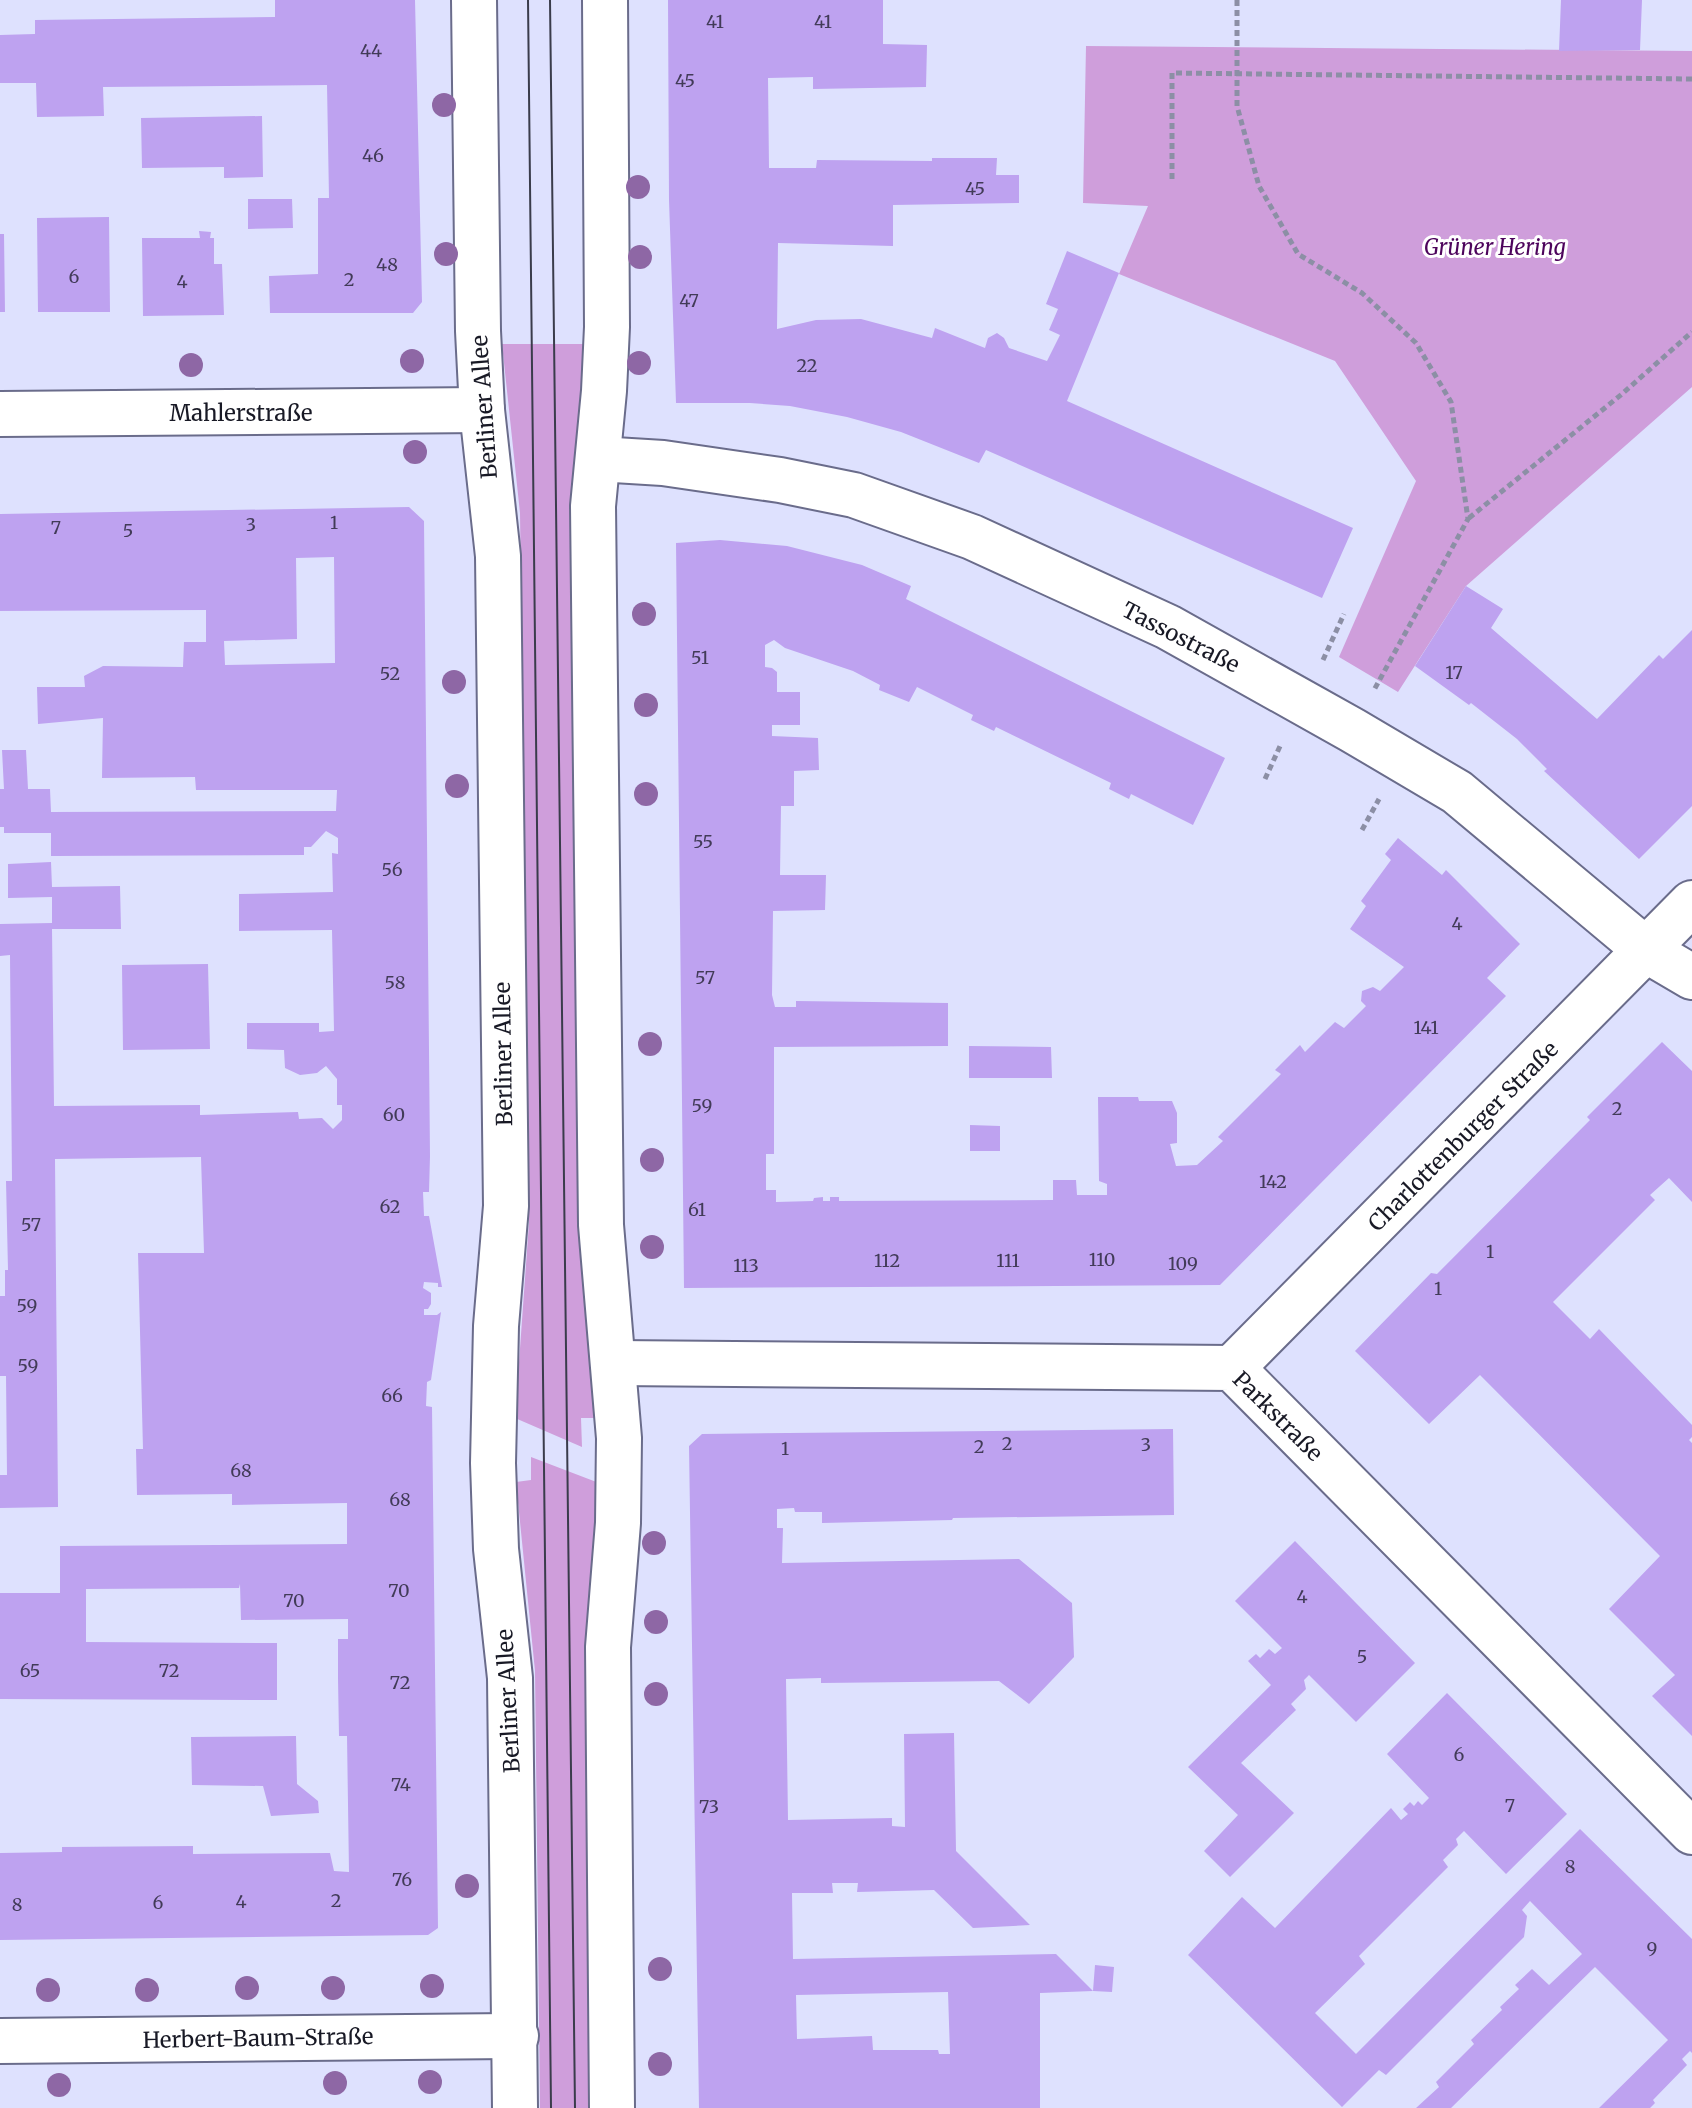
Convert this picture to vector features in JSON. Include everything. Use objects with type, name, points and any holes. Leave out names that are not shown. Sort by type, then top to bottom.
[{"type":"main road","name":"Berliner Allee","points":[[474,0],[478,331],[482,410],[498,556],[506,1206],[496,1326],[493,1463],[496,1549],[510,1678],[515,2108]]},
{"type":"main road","points":[[605,0],[607,327],[593,506],[601,1225],[619,1438],[618,1523],[608,1647],[612,2108]]},
{"type":"main road","name":"Mahlerstraße","points":[[0,414],[482,410]]},
{"type":"main road","name":"Tassostraße","points":[[598,459],[663,463],[750,475],[854,495],[972,537],[1168,627],[1457,792],[1646,950],[1692,977]]},
{"type":"main road","name":"Charlottenburger Straße","points":[[1232,1368],[1692,903]]},
{"type":"main road","name":"Parkstraße","points":[[615,1363],[1232,1368],[1692,1832]]},
{"type":"main road","name":"Herbert-Baum-Straße","points":[[0,2041],[516,2036]]},
{"type":"path","points":[[1237,0],[1237,106],[1259,186],[1298,254],[1362,293],[1416,343],[1451,402],[1468,519]]},
{"type":"path","points":[[1172,179],[1172,73],[1692,79]]},
{"type":"path","points":[[1373,690],[1468,519],[1622,394],[1692,332]]},
{"type":"path","points":[[1323,660],[1344,614]]},
{"type":"path","points":[[1265,779],[1286,734]]},
{"type":"path","points":[[1362,830],[1382,794]]},
{"type":"green space","name":"Grüner Hering","points":[[1086,46],[1692,51],[1692,387],[1466,586],[1398,692],[1339,657],[1416,481],[1335,361],[1119,274],[1148,206],[1083,203]]},
{"type":"green space","points":[[502,344],[586,344],[596,1418],[581,1418],[582,1447],[515,1418],[529,1223],[520,513]]},
{"type":"green space","points":[[531,1457],[599,1483],[585,1655],[589,2108],[540,2108],[535,1671],[516,1482],[531,1480]]},
{"type":"building","points":[[275,0],[415,0],[422,302],[413,313],[270,313],[269,276],[318,274],[318,198],[329,198],[327,85],[103,87],[104,116],[37,117],[36,83],[0,83],[0,35],[35,34],[35,20],[275,17]]},
{"type":"building","points":[[668,0],[883,0],[883,44],[927,45],[926,87],[813,89],[813,77],[768,78],[769,168],[816,168],[817,160],[997,158],[996,175],[1019,175],[1019,203],[893,205],[893,246],[778,243],[777,329],[816,320],[861,319],[932,338],[935,328],[985,348],[988,338],[997,333],[1009,348],[1047,361],[1060,335],[1049,330],[1058,309],[1046,304],[1067,251],[1119,273],[1067,401],[1353,528],[1322,598],[986,450],[979,463],[901,432],[790,406],[676,403],[669,200]]},
{"type":"building","points":[[1561,0],[1642,0],[1640,50],[1559,51]]},
{"type":"building","points":[[262,116],[263,177],[224,178],[224,167],[142,168],[141,118]]},
{"type":"building","points":[[248,199],[292,199],[293,228],[248,229]]},
{"type":"building","points":[[109,217],[110,312],[38,312],[37,218]]},
{"type":"building","points":[[199,231],[211,232],[210,238],[214,238],[214,264],[222,264],[224,315],[143,316],[142,238],[200,238]]},
{"type":"building","points":[[0,234],[4,234],[5,312],[0,312]]},
{"type":"building","points":[[409,507],[424,521],[430,1156],[429,1192],[423,1192],[424,1216],[429,1216],[442,1287],[438,1287],[438,1283],[424,1282],[423,1288],[431,1293],[431,1304],[424,1309],[424,1315],[441,1312],[431,1380],[427,1382],[426,1406],[432,1407],[438,1928],[428,1935],[0,1940],[0,1853],[62,1852],[62,1847],[193,1846],[193,1854],[330,1853],[334,1871],[349,1872],[347,1736],[339,1736],[338,1678],[338,1639],[348,1639],[348,1619],[241,1620],[240,1584],[239,1588],[86,1589],[86,1642],[277,1643],[277,1700],[0,1699],[0,1593],[60,1593],[60,1546],[347,1544],[347,1503],[232,1505],[232,1494],[137,1495],[136,1449],[143,1449],[138,1253],[204,1253],[201,1157],[55,1159],[58,1507],[0,1508],[0,1475],[7,1475],[6,1376],[0,1376],[0,1296],[5,1296],[5,1270],[8,1270],[6,1181],[12,1181],[10,955],[0,956],[0,924],[52,923],[52,897],[8,898],[8,864],[51,862],[52,887],[120,886],[121,929],[52,929],[54,1106],[200,1105],[200,1115],[298,1112],[299,1119],[322,1118],[333,1129],[342,1120],[342,1105],[337,1105],[337,1079],[326,1066],[317,1073],[300,1075],[285,1068],[284,1050],[247,1049],[247,1023],[319,1023],[319,1032],[334,1031],[332,930],[239,931],[239,894],[333,892],[332,853],[338,854],[338,838],[326,831],[311,847],[304,847],[304,855],[51,856],[51,833],[4,833],[4,827],[0,827],[0,789],[4,789],[2,750],[26,750],[28,789],[50,789],[51,812],[336,811],[337,790],[196,790],[195,777],[102,778],[103,718],[38,724],[37,687],[85,687],[84,676],[103,666],[183,667],[184,642],[206,642],[206,610],[0,611],[0,514]],"holes":[[[334,557],[335,663],[225,665],[224,641],[297,639],[296,558]]]},
{"type":"building","points":[[720,540],[787,546],[862,565],[911,586],[906,599],[1225,758],[1193,825],[1131,794],[1129,799],[1109,789],[1111,783],[996,727],[994,731],[971,720],[973,715],[917,687],[909,702],[879,690],[880,685],[853,671],[785,648],[774,640],[765,645],[765,667],[777,672],[777,692],[800,692],[800,725],[772,725],[772,736],[818,738],[819,770],[794,771],[794,806],[781,806],[780,875],[826,875],[825,910],[773,911],[772,995],[775,1007],[796,1007],[796,1001],[948,1003],[948,1046],[774,1047],[774,1154],[766,1154],[766,1190],[776,1190],[776,1202],[813,1201],[814,1198],[823,1197],[823,1201],[830,1201],[830,1197],[839,1197],[839,1201],[1053,1200],[1053,1180],[1076,1180],[1077,1195],[1107,1195],[1107,1184],[1099,1181],[1098,1097],[1172,1101],[1177,1113],[1177,1143],[1170,1144],[1176,1166],[1197,1165],[1223,1141],[1218,1137],[1281,1074],[1275,1070],[1300,1045],[1305,1052],[1335,1022],[1344,1028],[1366,1006],[1361,1001],[1362,991],[1373,987],[1380,991],[1404,967],[1350,929],[1366,906],[1361,901],[1391,860],[1385,854],[1398,838],[1442,875],[1446,870],[1520,944],[1487,978],[1506,996],[1220,1285],[684,1288],[676,543]]},
{"type":"building","points":[[1466,586],[1503,609],[1491,628],[1597,719],[1659,655],[1663,659],[1692,630],[1692,806],[1639,859],[1544,771],[1547,769],[1517,739],[1471,703],[1469,705],[1415,666]]},
{"type":"building","points":[[208,964],[210,1049],[123,1050],[122,965]]},
{"type":"building","points":[[1662,1042],[1692,1071],[1692,1202],[1669,1178],[1650,1195],[1655,1200],[1553,1302],[1590,1339],[1599,1329],[1692,1425],[1689,1440],[1692,1443],[1692,1736],[1652,1696],[1675,1675],[1609,1609],[1660,1556],[1480,1375],[1429,1424],[1355,1351],[1431,1273],[1437,1274],[1590,1120],[1587,1117]]},
{"type":"building","points":[[969,1046],[1051,1047],[1052,1078],[969,1078]]},
{"type":"building","points":[[970,1125],[1000,1126],[1000,1151],[970,1151]]},
{"type":"building","points":[[1173,1429],[1174,1515],[822,1523],[822,1512],[777,1509],[777,1528],[783,1528],[782,1563],[1019,1559],[1072,1603],[1074,1657],[1029,1704],[999,1681],[821,1683],[821,1678],[786,1679],[788,1820],[892,1818],[892,1826],[905,1827],[904,1734],[954,1733],[956,1851],[1030,1925],[973,1928],[934,1890],[857,1892],[858,1883],[832,1883],[833,1893],[792,1893],[793,1959],[1056,1954],[1093,1991],[1040,1993],[1040,2108],[699,2108],[689,1446],[702,1434]],"holes":[[[948,1992],[950,2054],[939,2054],[938,2050],[873,2050],[872,2036],[797,2039],[796,1995]]]},
{"type":"building","points":[[1295,1541],[1415,1663],[1356,1722],[1309,1675],[1304,1680],[1306,1689],[1291,1704],[1296,1710],[1241,1763],[1294,1813],[1230,1877],[1204,1851],[1238,1815],[1188,1767],[1271,1685],[1248,1661],[1256,1654],[1260,1658],[1269,1649],[1275,1654],[1282,1648],[1235,1601]]},
{"type":"building","points":[[1447,1693],[1567,1814],[1506,1874],[1464,1831],[1456,1839],[1458,1845],[1443,1860],[1448,1867],[1359,1956],[1365,1964],[1315,2013],[1356,2054],[1580,1829],[1692,1939],[1692,2053],[1690,2051],[1682,2059],[1687,2065],[1653,2100],[1655,2103],[1650,2108],[1599,2108],[1668,2040],[1595,1967],[1451,2108],[1416,2108],[1439,2087],[1436,2082],[1474,2044],[1471,2040],[1502,2010],[1500,2007],[1519,1989],[1515,1985],[1532,1969],[1549,1985],[1582,1954],[1530,1901],[1522,1910],[1527,1916],[1524,1937],[1386,2075],[1379,2070],[1342,2107],[1188,1955],[1242,1897],[1275,1928],[1391,1808],[1401,1820],[1408,1814],[1403,1809],[1410,1802],[1414,1806],[1418,1801],[1422,1805],[1429,1798],[1387,1754]]},
{"type":"building","points":[[296,1736],[297,1784],[318,1801],[319,1813],[271,1816],[263,1786],[192,1785],[191,1737]]},
{"type":"building","points":[[1095,1965],[1114,1967],[1112,1992],[1093,1991]]},
{"type":"tram line","points":[[528,0],[551,2108]]},
{"type":"tram line","points":[[550,0],[575,2108]]}]
